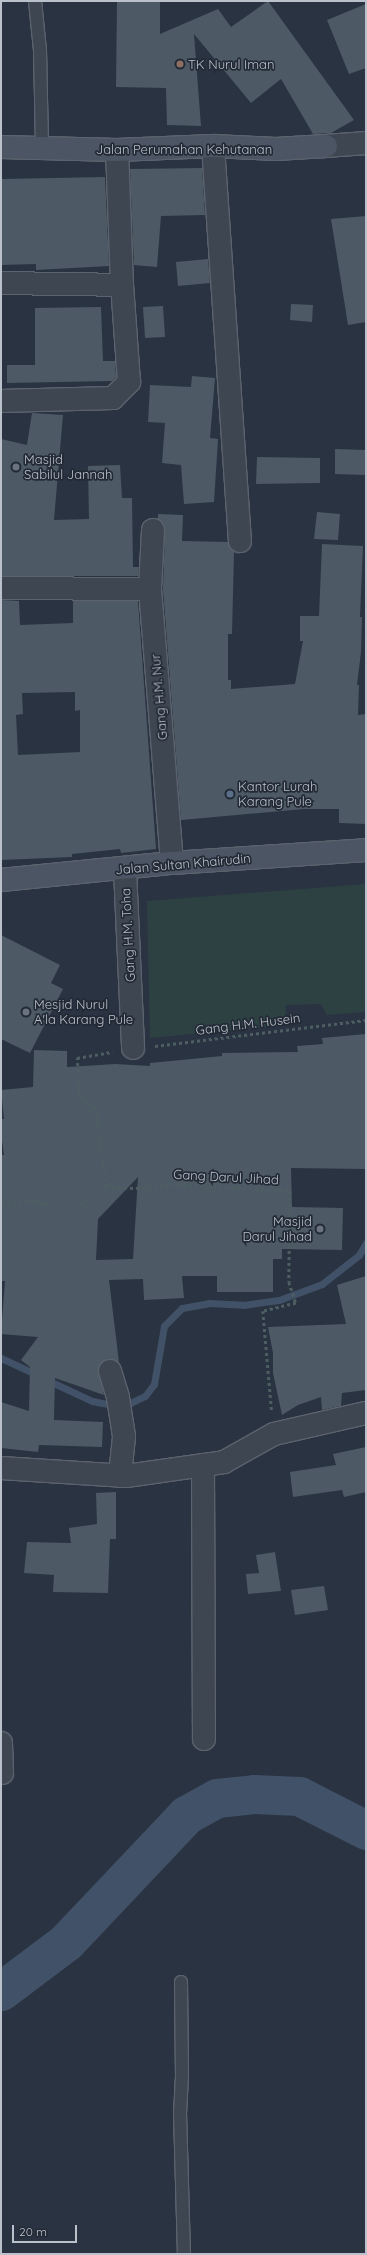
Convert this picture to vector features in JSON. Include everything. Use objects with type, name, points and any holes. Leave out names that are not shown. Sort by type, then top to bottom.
[{"type":"main road","name":"Jalan Perumahan Kehutanan","points":[[1,147],[117,150],[213,146],[276,149],[326,146]]},
{"type":"main road","name":"Jalan Sultan Khairudin","points":[[1,880],[125,870],[172,863],[366,850]]},
{"type":"street","name":"Jalan Perumahan Kehutanan","points":[[326,146],[366,143]]},
{"type":"street","points":[[213,146],[240,541]]},
{"type":"street","points":[[1,401],[113,398],[120,394],[129,382],[122,285],[117,150]]},
{"type":"street","points":[[1,283],[122,285]]},
{"type":"street","name":"Gang H.M. Nur","points":[[153,530],[150,589],[172,863]]},
{"type":"street","points":[[1,588],[150,589]]},
{"type":"street","name":"Gang H.M. Toha","points":[[125,870],[133,1048]]},
{"type":"street","points":[[110,1371],[120,1407],[124,1437],[120,1476]]},
{"type":"street","points":[[1,1468],[120,1476],[224,1462],[274,1434],[366,1413]]},
{"type":"street","points":[[203,1465],[204,1739]]},
{"type":"street","points":[[1,1743],[2,1773]]},
{"type":"lane","points":[[35,1],[40,50],[42,147]]},
{"type":"lane","points":[[181,1982],[182,2076],[180,2112],[184,2254]]},
{"type":"path","name":"Gang H.M. Husein","points":[[133,1048],[366,1020]]},
{"type":"path","points":[[1,1202],[33,1201],[50,1205],[82,1205],[106,1187],[96,1109],[79,1096],[78,1058],[133,1048]]},
{"type":"path","name":"Gang Darul Jihad","points":[[106,1187],[136,1188],[171,1184],[290,1191],[289,1282],[296,1303],[263,1311],[274,1434]]},
{"type":"green space","points":[[366,884],[366,1012],[327,1015],[321,1004],[286,1005],[285,1025],[150,1038],[147,901]]},
{"type":"building","points":[[117,1],[160,1],[160,34],[218,9],[231,27],[268,1],[354,120],[331,133],[313,134],[281,79],[251,103],[194,34],[201,126],[167,125],[166,88],[116,87]]},
{"type":"building","points":[[366,4],[366,68],[349,74],[327,20]]},
{"type":"building","points":[[202,168],[205,215],[161,216],[157,267],[134,265],[130,169]]},
{"type":"building","points":[[105,177],[109,266],[36,270],[36,264],[1,265],[1,179]]},
{"type":"building","points":[[366,216],[366,322],[348,325],[331,219]]},
{"type":"building","points":[[208,259],[210,283],[178,286],[176,262]]},
{"type":"building","points":[[291,304],[313,305],[312,322],[290,320]]},
{"type":"building","points":[[163,306],[165,337],[145,338],[143,307]]},
{"type":"building","points":[[101,307],[103,361],[115,361],[116,377],[112,381],[7,383],[7,365],[35,365],[35,308]]},
{"type":"building","points":[[192,376],[215,378],[210,438],[218,439],[214,502],[184,504],[181,465],[162,463],[165,423],[148,422],[150,385],[191,387]]},
{"type":"building","points":[[32,413],[63,415],[54,520],[89,519],[88,466],[120,465],[122,498],[132,498],[133,567],[139,567],[138,576],[1,576],[1,439],[27,445]]},
{"type":"building","points":[[335,449],[366,450],[366,475],[335,474]]},
{"type":"building","points":[[257,457],[320,458],[320,483],[256,484]]},
{"type":"building","points":[[317,512],[340,514],[338,540],[314,539]]},
{"type":"building","points":[[158,514],[183,515],[182,541],[228,542],[234,552],[232,634],[228,634],[228,680],[231,680],[231,689],[295,684],[303,641],[300,641],[300,616],[319,616],[322,544],[363,546],[360,617],[362,617],[361,652],[357,685],[359,685],[358,715],[366,714],[366,824],[339,823],[339,809],[304,809],[181,820],[163,589],[165,531],[164,524],[158,519]]},
{"type":"building","points":[[1,600],[19,601],[20,625],[73,623],[73,601],[138,601],[156,849],[121,853],[120,849],[72,854],[72,857],[1,860]],"holes":[[[75,692],[75,711],[80,710],[80,752],[18,755],[16,715],[23,714],[22,693]]]},
{"type":"building","name":"Mesjid Nurul A'la Karang Pule","points":[[1,935],[60,965],[51,983],[63,989],[30,1053],[1,1039]]},
{"type":"building","points":[[366,1034],[366,1169],[291,1168],[292,1207],[343,1208],[342,1250],[282,1249],[282,1259],[273,1259],[273,1292],[217,1292],[217,1276],[182,1276],[184,1298],[144,1300],[143,1279],[109,1280],[119,1362],[107,1359],[98,1368],[104,1395],[55,1378],[54,1420],[103,1422],[102,1447],[39,1445],[38,1452],[1,1448],[1,1402],[29,1411],[30,1367],[21,1360],[38,1337],[1,1334],[5,1281],[2,1281],[1,1237],[1,1155],[4,1155],[1,1119],[4,1119],[1,1090],[33,1087],[34,1050],[67,1051],[67,1067],[115,1064],[150,1066],[150,1063],[222,1056],[222,1053],[298,1052],[297,1046],[323,1044],[322,1038]],"holes":[[[138,1177],[133,1259],[96,1260],[98,1219]]]},
{"type":"building","points":[[366,1276],[366,1390],[342,1393],[341,1406],[322,1410],[321,1397],[298,1405],[282,1415],[273,1373],[273,1353],[268,1327],[346,1324],[337,1285]]},
{"type":"building","points":[[366,1447],[366,1492],[344,1497],[342,1490],[293,1497],[290,1472],[336,1465],[333,1454]]},
{"type":"building","points":[[116,1492],[116,1539],[110,1539],[108,1593],[53,1592],[54,1575],[24,1573],[27,1542],[71,1543],[69,1528],[97,1524],[96,1493]]},
{"type":"building","points":[[275,1552],[281,1591],[248,1594],[246,1574],[259,1573],[256,1555]]},
{"type":"building","points":[[324,1586],[328,1610],[295,1615],[291,1590]]},
{"type":"waterway","points":[[47,1380],[92,1401],[122,1407],[145,1396],[154,1384],[164,1326],[182,1308],[209,1303],[243,1305],[279,1300],[322,1284],[359,1255],[366,1243]]},
{"type":"waterway","points":[[1,1358],[37,1375]]},
{"type":"waterway","points":[[1,1991],[66,1942],[186,1815],[217,1798],[254,1794],[299,1796],[366,1830]]},
{"type":"place","name":"TK Nurul Iman","points":[[180,64]]},
{"type":"place","name":"Masjid Sabilul Jannah","points":[[16,467]]},
{"type":"place","name":"Kantor Lurah Karang Pule","points":[[230,794]]},
{"type":"place","name":"Mesjid Nurul A'la Karang Pule","points":[[26,1012]]},
{"type":"place","name":"Masjid Darul Jihad","points":[[320,1229]]}]
